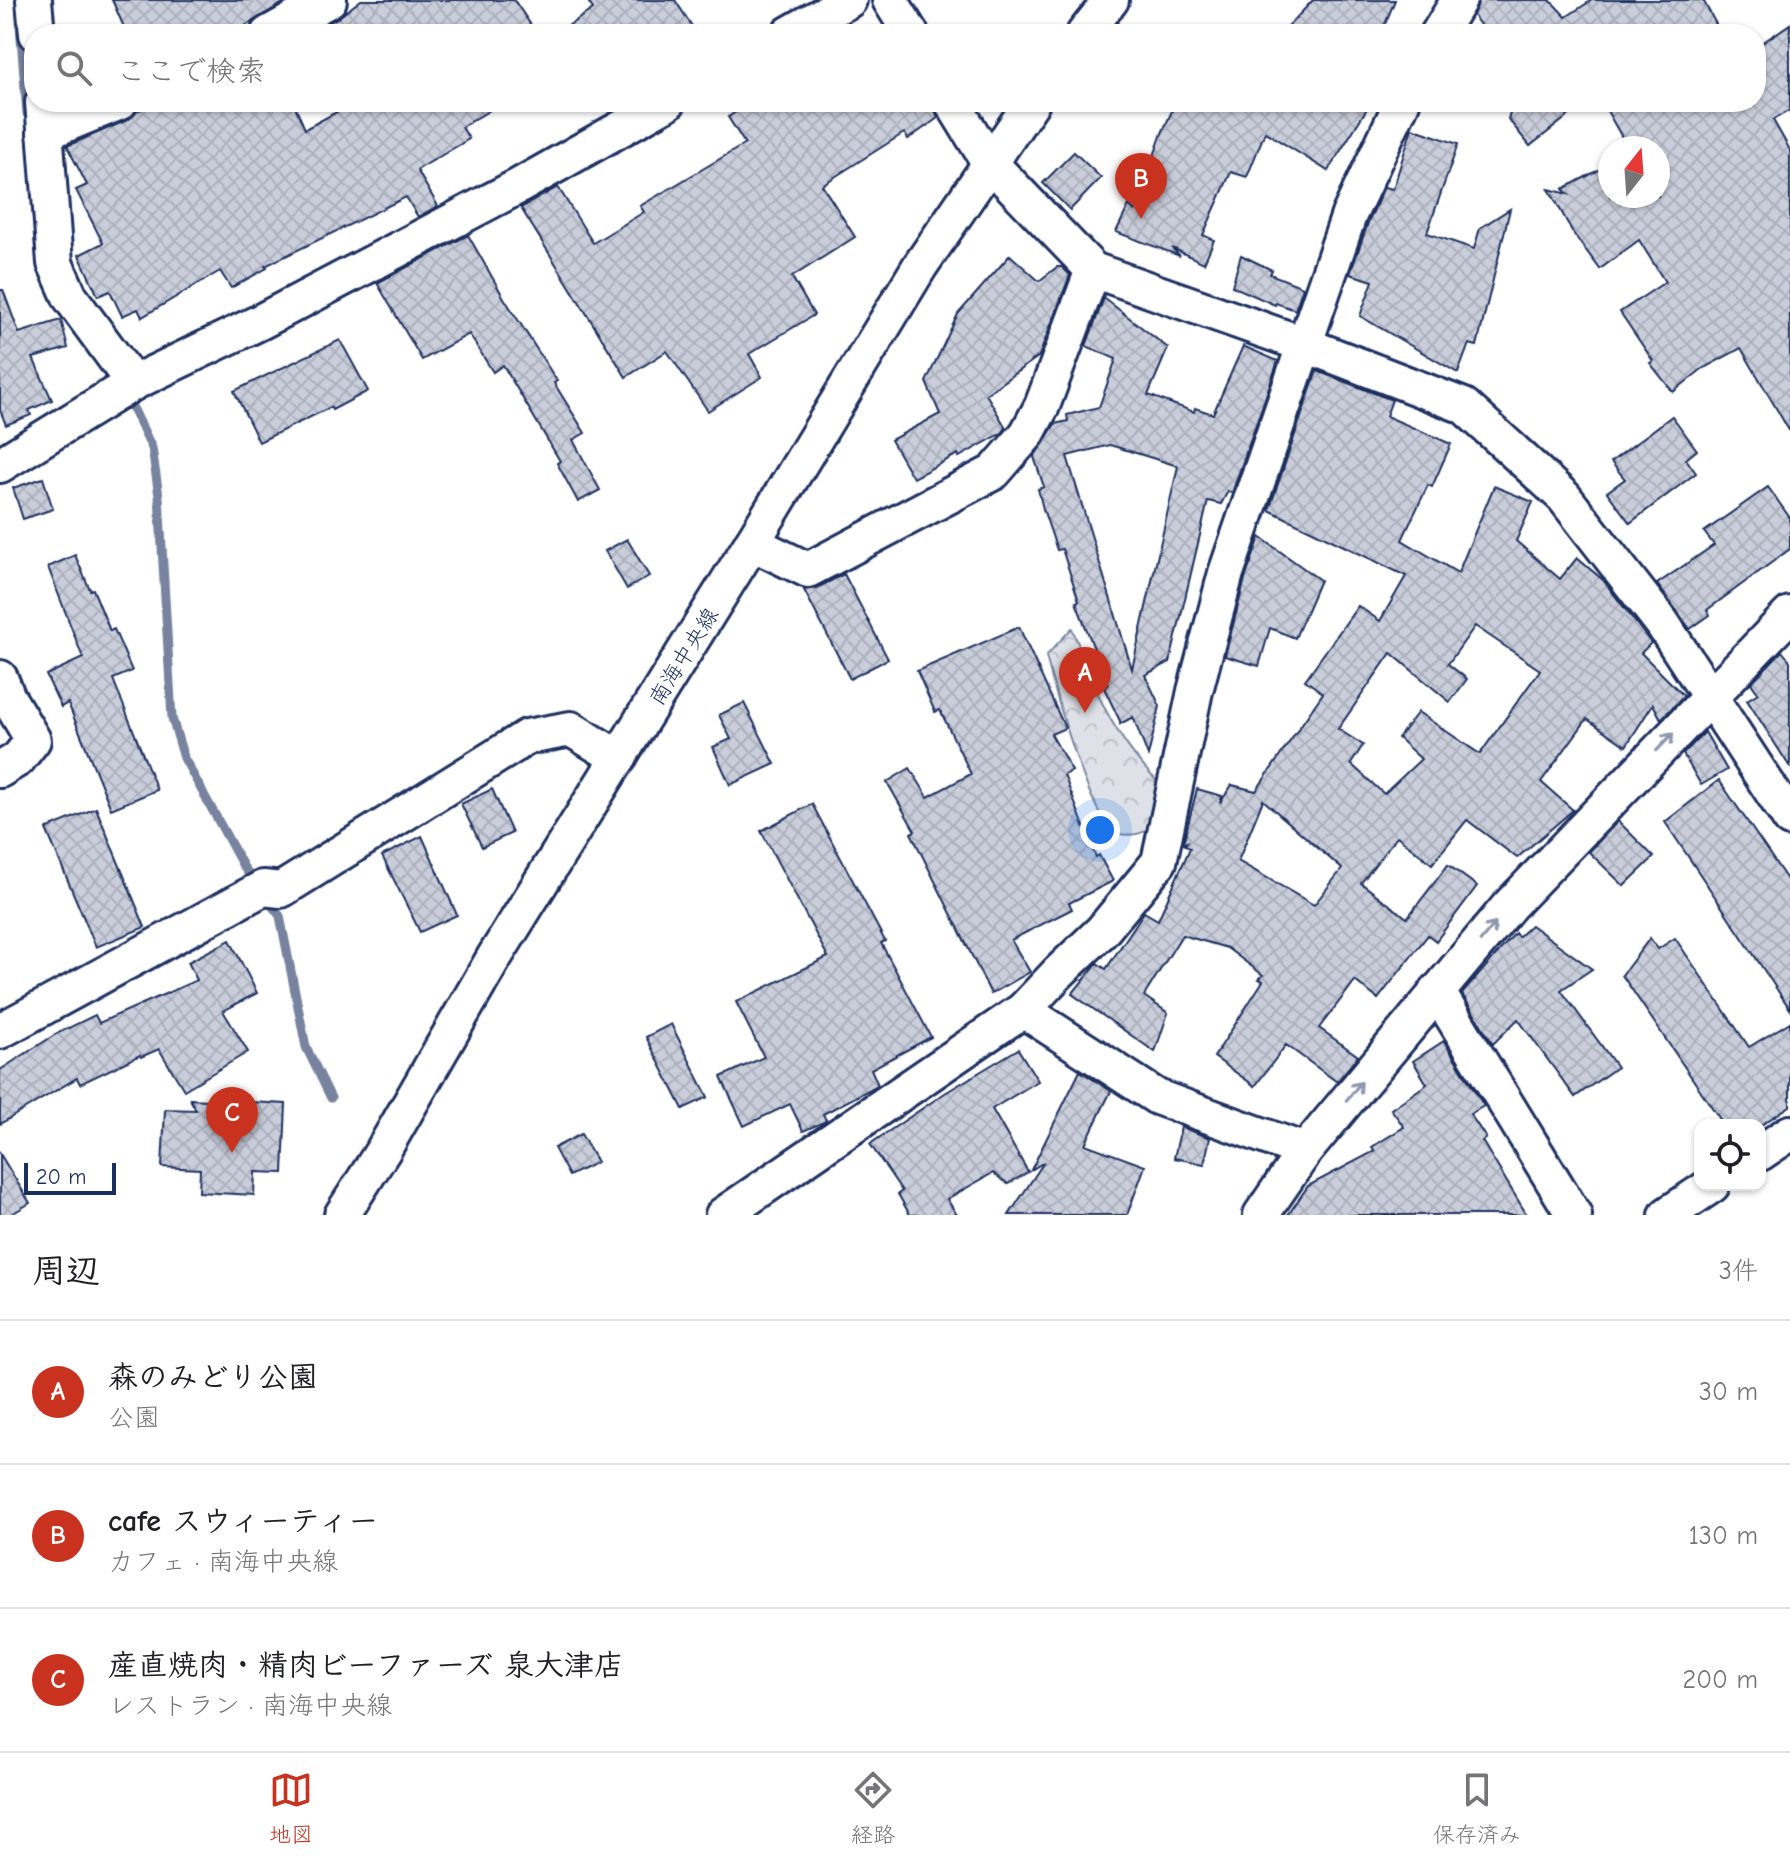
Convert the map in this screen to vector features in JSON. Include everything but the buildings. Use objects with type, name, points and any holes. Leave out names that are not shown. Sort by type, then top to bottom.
[{"type":"street","points":[[34,0],[36,24]]},
{"type":"street","points":[[286,24],[329,0]]},
{"type":"street","points":[[807,24],[849,0]]},
{"type":"street","points":[[890,0],[905,24]]},
{"type":"street","points":[[1092,24],[1111,0]]},
{"type":"street","points":[[1444,24],[1459,0]]},
{"type":"street","points":[[69,112],[44,117],[55,263],[70,297],[125,388]]},
{"type":"street","points":[[0,465],[125,388],[260,322],[519,186],[650,112]]},
{"type":"street","points":[[958,112],[989,162],[1093,270],[1303,344],[1464,406],[1564,497],[1662,623],[1790,819]]},
{"type":"street","name":"南海中央線","points":[[342,1215],[384,1149],[495,956],[920,266],[1025,112]]},
{"type":"street","points":[[723,1215],[1023,1010],[1102,931],[1159,862],[1195,691],[1226,573],[1349,215],[1397,112]]},
{"type":"street","points":[[752,543],[808,570],[994,472],[1027,434],[1042,406],[1093,270]]},
{"type":"street","points":[[1261,1215],[1305,1151],[1509,906],[1790,614]]},
{"type":"street","points":[[0,678],[33,740],[18,759],[0,770]]},
{"type":"street","points":[[0,1031],[256,892],[281,890],[527,737],[571,729],[619,758]]},
{"type":"street","points":[[1437,991],[1574,1215]]},
{"type":"street","points":[[1023,1010],[1157,1097],[1305,1151]]},
{"type":"street","points":[[1766,1149],[1790,1133]]},
{"type":"street","points":[[1667,1215],[1703,1191]]},
{"type":"green space","points":[[1072,628],[1095,687],[1117,730],[1135,756],[1167,791],[1154,822],[1140,833],[1125,835],[1115,832],[1103,819],[1073,749],[1046,656]]},
{"type":"waterway","points":[[20,25],[24,76]]},
{"type":"waterway","points":[[123,395],[134,410],[152,448],[159,496],[172,718],[184,758],[255,883]]},
{"type":"waterway","points":[[266,898],[280,916],[306,1047],[331,1098]]},
{"type":"place","name":"cafe スウィーティー","points":[[1141,219]]},
{"type":"place","name":"森のみどり公園","points":[[1085,713]]},
{"type":"place","name":"産直焼肉・精肉ビーファーズ 泉大津店","points":[[232,1153]]}]
